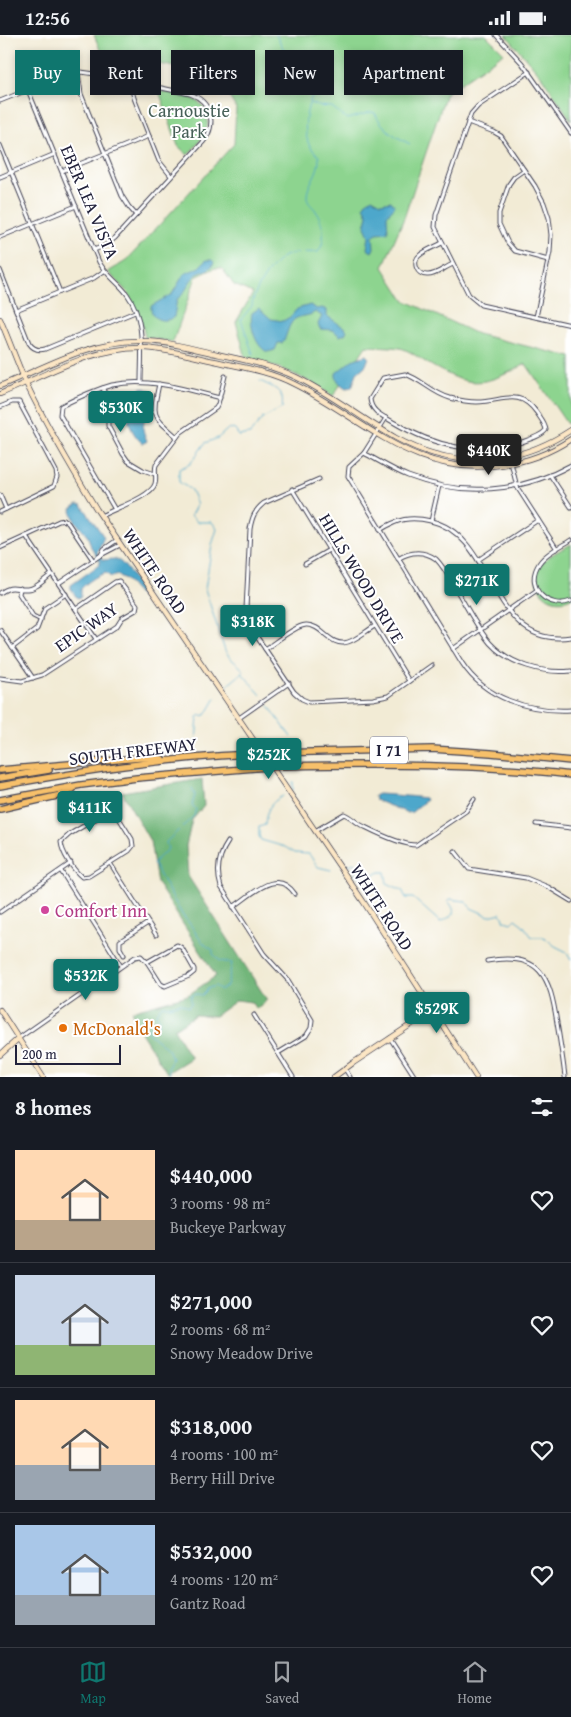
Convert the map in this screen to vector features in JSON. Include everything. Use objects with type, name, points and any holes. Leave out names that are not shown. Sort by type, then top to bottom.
[{"type":"highway","name":"SOUTH FREEWAY","points":[[0,786],[166,760],[274,753],[432,749],[571,761]]},
{"type":"highway","name":"I 71","points":[[0,778],[64,766],[156,757],[166,760]]},
{"type":"highway","name":"SOUTH FREEWAY","points":[[0,800],[81,785],[166,775],[284,766],[418,765],[571,775]]},
{"type":"highway","points":[[0,770],[64,766]]},
{"type":"highway","points":[[0,809],[61,795],[81,785]]},
{"type":"street","points":[[496,35],[529,72],[571,133]]},
{"type":"street","points":[[529,72],[478,106],[471,114],[436,215],[435,227],[469,295],[478,303],[571,325]]},
{"type":"street","points":[[94,250],[106,245],[115,238],[209,133],[211,122],[209,111],[203,102],[193,95],[161,88]]},
{"type":"street","points":[[80,90],[124,200],[136,215]]},
{"type":"street","points":[[0,101],[15,95]]},
{"type":"street","name":"EBER LEA VISTA","points":[[30,95],[104,271],[126,294],[136,312],[140,324],[141,382]]},
{"type":"street","points":[[133,95],[159,161],[171,176]]},
{"type":"street","points":[[468,122],[501,136],[540,195],[547,211],[551,235],[549,260],[536,317]]},
{"type":"street","points":[[62,171],[149,136]]},
{"type":"street","points":[[0,145],[60,292]]},
{"type":"street","points":[[0,177],[55,154]]},
{"type":"street","points":[[524,170],[514,177],[509,184],[499,213],[499,224],[508,243],[515,251],[549,260]]},
{"type":"street","points":[[0,237],[76,206]]},
{"type":"street","points":[[442,243],[419,256],[416,262],[417,269],[420,273],[430,275],[452,262]]},
{"type":"street","points":[[0,270],[29,343],[40,350],[136,312]]},
{"type":"street","points":[[16,310],[94,278],[104,271]]},
{"type":"street","name":"WHITE ROAD","points":[[0,319],[26,383],[66,458],[101,516],[315,831],[476,1077]]},
{"type":"street","points":[[0,386],[94,347],[119,342],[141,341],[171,344],[262,364],[285,371],[411,445],[443,456],[478,460],[509,456],[537,448],[571,430]]},
{"type":"street","points":[[0,394],[98,354],[114,350],[141,348],[176,352],[282,378],[306,390],[408,452],[441,463],[478,467],[510,464],[544,453],[571,439]]},
{"type":"street","points":[[401,374],[407,374],[431,390],[446,397],[463,401],[478,402],[512,397],[519,398],[531,404],[545,425],[546,430],[541,434],[507,446],[472,448],[432,442],[386,418],[374,409],[370,399],[383,378],[401,374]]},
{"type":"street","points":[[101,516],[148,492],[155,483],[156,465],[177,437],[216,408],[225,376]]},
{"type":"street","points":[[114,509],[60,415],[61,406],[103,388],[141,382],[220,397]]},
{"type":"street","points":[[159,384],[154,415],[157,420],[177,437]]},
{"type":"street","points":[[103,388],[108,404],[108,426],[123,454],[128,461],[143,470],[155,474]]},
{"type":"street","points":[[0,407],[16,401],[20,402],[56,471],[57,482],[54,486],[0,512]]},
{"type":"street","points":[[386,418],[364,453],[348,469],[349,479],[453,649],[470,675],[480,685],[492,692],[528,706],[551,710],[571,710]]},
{"type":"street","points":[[507,446],[516,486],[557,549]]},
{"type":"street","points":[[364,453],[408,476],[439,485],[472,490],[516,486],[550,475],[571,465]]},
{"type":"street","points":[[550,475],[571,507]]},
{"type":"street","points":[[319,479],[292,489],[256,509],[251,522],[247,619],[250,628],[288,683],[302,699],[314,702],[373,699],[388,696],[432,665]]},
{"type":"street","points":[[431,521],[439,485]]},
{"type":"street","name":"HILLS WOOD DRIVE","points":[[292,489],[408,681]]},
{"type":"street","points":[[0,495],[6,509]]},
{"type":"street","points":[[380,530],[396,521],[407,518],[431,521],[444,525],[464,540],[508,611],[520,625],[537,634],[558,638],[571,637]]},
{"type":"street","points":[[0,547],[64,520],[94,559]]},
{"type":"street","points":[[478,560],[538,520]]},
{"type":"street","points":[[26,536],[96,639]]},
{"type":"street","points":[[571,540],[541,560],[536,567],[534,578],[537,590],[542,597],[551,602],[561,604],[571,601]]},
{"type":"street","points":[[59,583],[101,555],[104,549],[118,542]]},
{"type":"street","points":[[305,564],[329,550]]},
{"type":"street","points":[[398,559],[414,552],[425,553],[436,559],[481,630],[497,649],[522,664],[545,670],[571,671]]},
{"type":"street","points":[[0,593],[10,587],[33,588],[52,573]]},
{"type":"street","name":"EPIC WAY","points":[[0,678],[22,681],[42,675],[117,626],[122,618],[136,609],[137,605],[119,581],[76,609]]},
{"type":"street","points":[[20,588],[19,594],[34,616],[41,620]]},
{"type":"street","points":[[453,649],[537,590]]},
{"type":"street","points":[[12,648],[37,629],[45,608],[66,594]]},
{"type":"street","points":[[265,649],[303,625],[312,626],[334,641],[343,643],[375,626]]},
{"type":"street","points":[[0,631],[33,679]]},
{"type":"street","points":[[239,718],[288,683]]},
{"type":"street","points":[[315,831],[344,814],[350,816],[364,827],[405,843],[416,845],[466,811],[474,799]]},
{"type":"street","points":[[112,811],[117,815],[132,839],[133,846],[129,851],[89,876],[82,877],[71,863],[61,842],[70,834],[106,812],[112,811]]},
{"type":"street","points":[[536,824],[571,828]]},
{"type":"street","points":[[228,842],[222,850],[219,867],[219,880],[224,893],[268,961],[288,980],[312,1020],[311,1028],[306,1036],[278,1053]]},
{"type":"street","points":[[455,851],[469,869],[526,878],[548,887],[571,901]]},
{"type":"street","points":[[0,912],[71,863]]},
{"type":"street","points":[[110,863],[156,935]]},
{"type":"street","points":[[61,871],[122,966]]},
{"type":"street","points":[[233,907],[271,882],[286,883],[295,894]]},
{"type":"street","points":[[124,955],[120,948],[120,941],[148,923]]},
{"type":"street","points":[[0,1055],[19,1038],[137,956],[148,962],[164,986],[189,976],[194,972],[182,948],[177,945],[148,962]]},
{"type":"street","points":[[487,961],[514,958],[534,966],[546,978],[554,999],[565,1077]]},
{"type":"street","points":[[0,1010],[43,1077]]},
{"type":"street","points":[[334,1077],[433,1010]]},
{"type":"street","points":[[254,1015],[292,1077]]},
{"type":"street","points":[[390,1039],[415,1077]]},
{"type":"street","points":[[345,1068],[350,1077]]},
{"type":"green space","points":[[94,35],[486,35],[504,53],[463,81],[463,50],[344,50],[344,95],[445,95],[404,218],[383,267],[404,300],[477,334],[571,357],[571,421],[567,424],[526,364],[487,381],[466,381],[442,371],[403,349],[366,346],[333,396],[291,373],[246,358],[236,322],[253,293],[234,285],[222,268],[215,268],[196,277],[173,342],[145,337],[142,323],[128,293],[108,272],[126,261],[234,144],[236,108],[228,95],[255,95],[255,50],[171,50],[171,66],[161,64],[161,50],[100,50]]},
{"type":"green space","points":[[506,35],[571,35],[571,120],[542,77]]},
{"type":"green space","name":"Carnoustie Park","points":[[161,91],[195,99],[205,110],[208,123],[201,140],[188,155],[178,146],[160,95]]},
{"type":"green space","points":[[571,544],[571,598],[562,601],[554,600],[547,597],[537,584],[536,576],[538,569],[547,558]]},
{"type":"green space","points":[[202,779],[204,806],[192,820],[186,846],[188,876],[267,1000],[256,1009],[251,1002],[237,1000],[215,1016],[195,1015],[174,1029],[191,1058],[167,1073],[140,1031],[131,1011],[188,995],[216,976],[157,883],[150,841],[122,792]]},
{"type":"water","points":[[372,198],[381,203],[391,201],[395,206],[387,215],[388,232],[377,233],[373,236],[374,248],[372,252],[367,249],[369,236],[365,227],[368,215],[364,206]]},
{"type":"water","points":[[206,260],[212,260],[214,262],[213,265],[211,268],[195,276],[183,294],[177,299],[174,317],[162,320],[155,317],[151,306],[172,294],[184,274],[198,268]]},
{"type":"water","points":[[310,305],[317,309],[327,310],[327,316],[347,330],[345,334],[340,336],[333,330],[320,329],[318,324],[322,316],[315,312],[293,321],[284,341],[278,343],[275,350],[268,352],[260,346],[254,336],[252,313],[259,308],[271,319],[283,321],[290,317],[297,309]]},
{"type":"water","points":[[367,355],[369,357],[366,365],[357,373],[352,387],[346,388],[337,380],[336,373],[352,360]]},
{"type":"water","points":[[142,387],[152,391],[153,394],[141,409],[145,418],[143,430],[147,441],[143,444],[133,432],[128,417],[131,403],[137,398]]},
{"type":"water","points":[[78,504],[82,505],[104,537],[97,553],[103,560],[115,559],[123,564],[139,587],[144,597],[142,599],[125,579],[117,575],[111,577],[106,573],[95,577],[86,584],[81,589],[81,597],[77,598],[71,589],[71,585],[99,565],[100,561],[91,547],[88,537],[75,521],[71,511]]},
{"type":"water","points":[[378,794],[425,798],[426,800],[412,812],[408,813],[375,800],[374,796]]},
{"type":"waterway","points":[[276,35],[284,50]]},
{"type":"waterway","points":[[253,354],[241,319],[252,306],[259,285],[264,277],[281,258],[295,253],[318,252],[321,248],[323,237],[321,221],[307,198],[307,193],[319,163],[319,157],[308,141],[305,125],[308,107],[313,95]]},
{"type":"waterway","points":[[310,103],[318,106],[332,107],[347,119],[371,112],[375,113],[386,128],[410,144]]},
{"type":"waterway","points":[[227,686],[244,671],[225,651],[205,589],[212,545],[217,529],[212,522],[197,522],[191,515],[197,504],[191,490],[179,482],[179,469],[190,464],[205,443],[218,438],[229,428],[235,430],[239,436],[250,434],[262,419],[282,408],[280,393],[260,381]]},
{"type":"waterway","points":[[242,673],[261,695]]},
{"type":"waterway","points":[[196,742],[198,716],[206,715],[216,698]]},
{"type":"waterway","points":[[269,706],[291,737]]},
{"type":"waterway","points":[[293,782],[293,790]]},
{"type":"waterway","points":[[170,1077],[168,1068],[172,1058],[168,1049],[148,1033],[149,1026],[158,1026],[159,1019],[156,1013],[162,1005],[168,1006],[181,1003],[188,1007],[191,1004],[191,996],[202,995],[209,988],[215,986],[221,990],[227,986],[232,963],[220,961],[213,954],[213,950],[203,943],[183,916],[153,863],[168,849],[166,842],[194,816],[196,809],[192,805],[195,795],[192,788]]},
{"type":"waterway","points":[[283,796],[272,804],[266,815],[265,825],[259,827],[261,840],[285,847],[295,853],[309,854],[318,867],[331,870]]},
{"type":"waterway","points":[[346,866],[354,863],[358,867],[355,874],[365,879],[380,872],[385,872],[387,883],[402,890],[406,898],[413,898],[440,922],[453,914],[453,909],[448,901],[450,899],[465,901],[471,908],[489,916],[501,913],[505,921],[511,923],[515,919],[523,925],[532,937],[544,937],[555,946],[567,952],[571,960]]},
{"type":"place","name":"Comfort Inn","points":[[45,910]]},
{"type":"place","name":"McDonald's","points":[[63,1028]]}]
